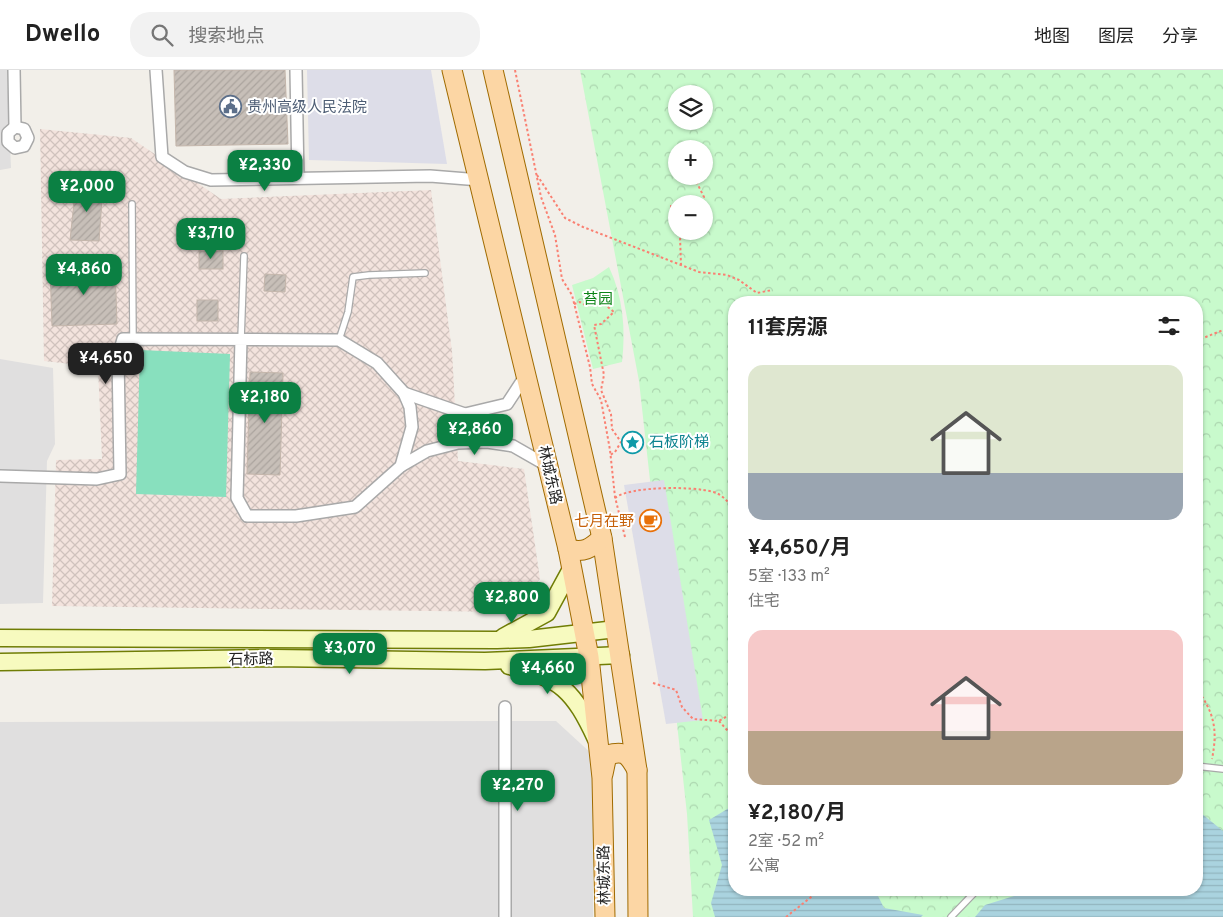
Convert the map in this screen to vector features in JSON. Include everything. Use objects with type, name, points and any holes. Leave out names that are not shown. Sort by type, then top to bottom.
[{"type":"main road","name":"林城东路","points":[[452,70],[568,549],[589,657],[602,778],[605,917]]},
{"type":"main road","points":[[493,70],[602,538],[621,655],[636,770],[638,917]]},
{"type":"main road","points":[[568,549],[580,552],[587,550],[602,538]]},
{"type":"main road","points":[[497,640],[528,625],[547,613],[571,569]]},
{"type":"main road","name":"石标路","points":[[0,638],[497,640],[529,639],[616,629]]},
{"type":"main road","points":[[0,631],[17,632],[26,638]]},
{"type":"main road","points":[[529,639],[530,659]]},
{"type":"main road","name":"石标路","points":[[0,662],[274,658],[485,661],[621,655]]},
{"type":"main road","points":[[485,661],[528,670],[558,682],[581,707],[599,745]]},
{"type":"main road","points":[[602,778],[607,755],[619,752],[629,756],[636,770]]},
{"type":"street","points":[[14,70],[15,127]]},
{"type":"street","points":[[156,70],[162,157],[185,172],[211,180],[430,176],[480,180]]},
{"type":"street","points":[[296,70],[298,178]]},
{"type":"street","points":[[0,476],[97,479],[120,474],[118,356],[124,339],[339,340],[377,362],[404,393],[410,407],[412,427],[401,466]]},
{"type":"street","points":[[241,339],[237,498],[247,516],[296,516],[355,507],[401,466],[426,450],[458,443],[487,442],[513,446],[548,466]]},
{"type":"street","points":[[404,393],[464,414],[507,404],[526,375]]},
{"type":"street","points":[[505,707],[505,917]]},
{"type":"lane","points":[[132,204],[133,339]]},
{"type":"lane","points":[[241,339],[244,256]]},
{"type":"lane","points":[[339,340],[348,312],[353,277],[425,273]]},
{"type":"lane","points":[[1203,767],[1223,769]]},
{"type":"lane","points":[[951,917],[971,896]]},
{"type":"path","points":[[515,70],[541,197],[555,235],[562,279],[572,296],[590,367],[592,384],[601,400],[610,455],[614,497],[625,537]]},
{"type":"path","points":[[536,173],[565,218],[606,237],[699,272],[727,275],[740,280],[758,293],[772,290]]},
{"type":"path","points":[[680,240],[681,265]]},
{"type":"path","points":[[574,304],[580,302],[587,306],[598,300],[614,312],[601,324],[594,325],[604,375],[601,390],[611,414],[612,429],[621,442],[616,452],[610,455]]},
{"type":"path","points":[[1203,338],[1223,330]]},
{"type":"path","points":[[614,497],[644,489],[692,489],[712,491],[720,494],[728,502]]},
{"type":"path","points":[[653,683],[676,690],[682,707],[693,720],[719,721],[728,716]]},
{"type":"path","points":[[1203,697],[1209,705],[1216,737],[1210,768]]},
{"type":"path","points":[[719,721],[728,731]]},
{"type":"path","points":[[786,917],[812,896]]},
{"type":"shaded area","points":[[0,70],[7,70],[11,168],[0,170]]},
{"type":"shaded area","points":[[307,70],[431,70],[447,164],[309,160]]},
{"type":"shaded area","points":[[40,129],[131,138],[221,199],[431,190],[452,351],[458,461],[524,469],[540,579],[509,612],[52,606],[56,460],[102,459],[98,367],[44,361]]},
{"type":"shaded area","points":[[0,359],[53,368],[55,444],[47,461],[43,603],[0,604]]},
{"type":"shaded area","points":[[664,480],[703,720],[666,724],[624,485]]},
{"type":"shaded area","points":[[556,721],[593,755],[593,917],[0,917],[0,722]]},
{"type":"green space","points":[[580,70],[1223,70],[1223,917],[693,917],[687,814],[639,381]]},
{"type":"green space","name":"苔园","points":[[609,267],[614,278],[622,313],[624,337],[622,362],[593,369],[572,285],[593,278]]},
{"type":"green space","points":[[140,350],[230,354],[226,497],[136,494]]},
{"type":"water","points":[[728,809],[728,896],[878,896],[884,908],[923,915],[921,917],[715,917],[711,903],[722,865],[709,820]]},
{"type":"water","points":[[1203,815],[1223,831],[1223,917],[975,917],[985,905],[1014,896],[1203,896]]},
{"type":"building","name":"贵州高级人民法院","points":[[174,70],[285,70],[288,144],[176,146]]},
{"type":"building","points":[[76,184],[103,187],[99,241],[70,240]]},
{"type":"building","points":[[199,251],[223,251],[223,269],[199,269]]},
{"type":"building","points":[[115,265],[117,324],[52,326],[50,268]]},
{"type":"building","points":[[265,274],[286,275],[285,292],[264,291]]},
{"type":"building","points":[[197,300],[218,300],[218,321],[197,321]]},
{"type":"building","points":[[250,372],[283,373],[280,475],[247,474]]},
{"type":"place","name":"贵州高级人民法院","points":[[231,107]]},
{"type":"place","name":"石板阶梯","points":[[633,442]]},
{"type":"place","name":"七月在野","points":[[650,521]]}]
